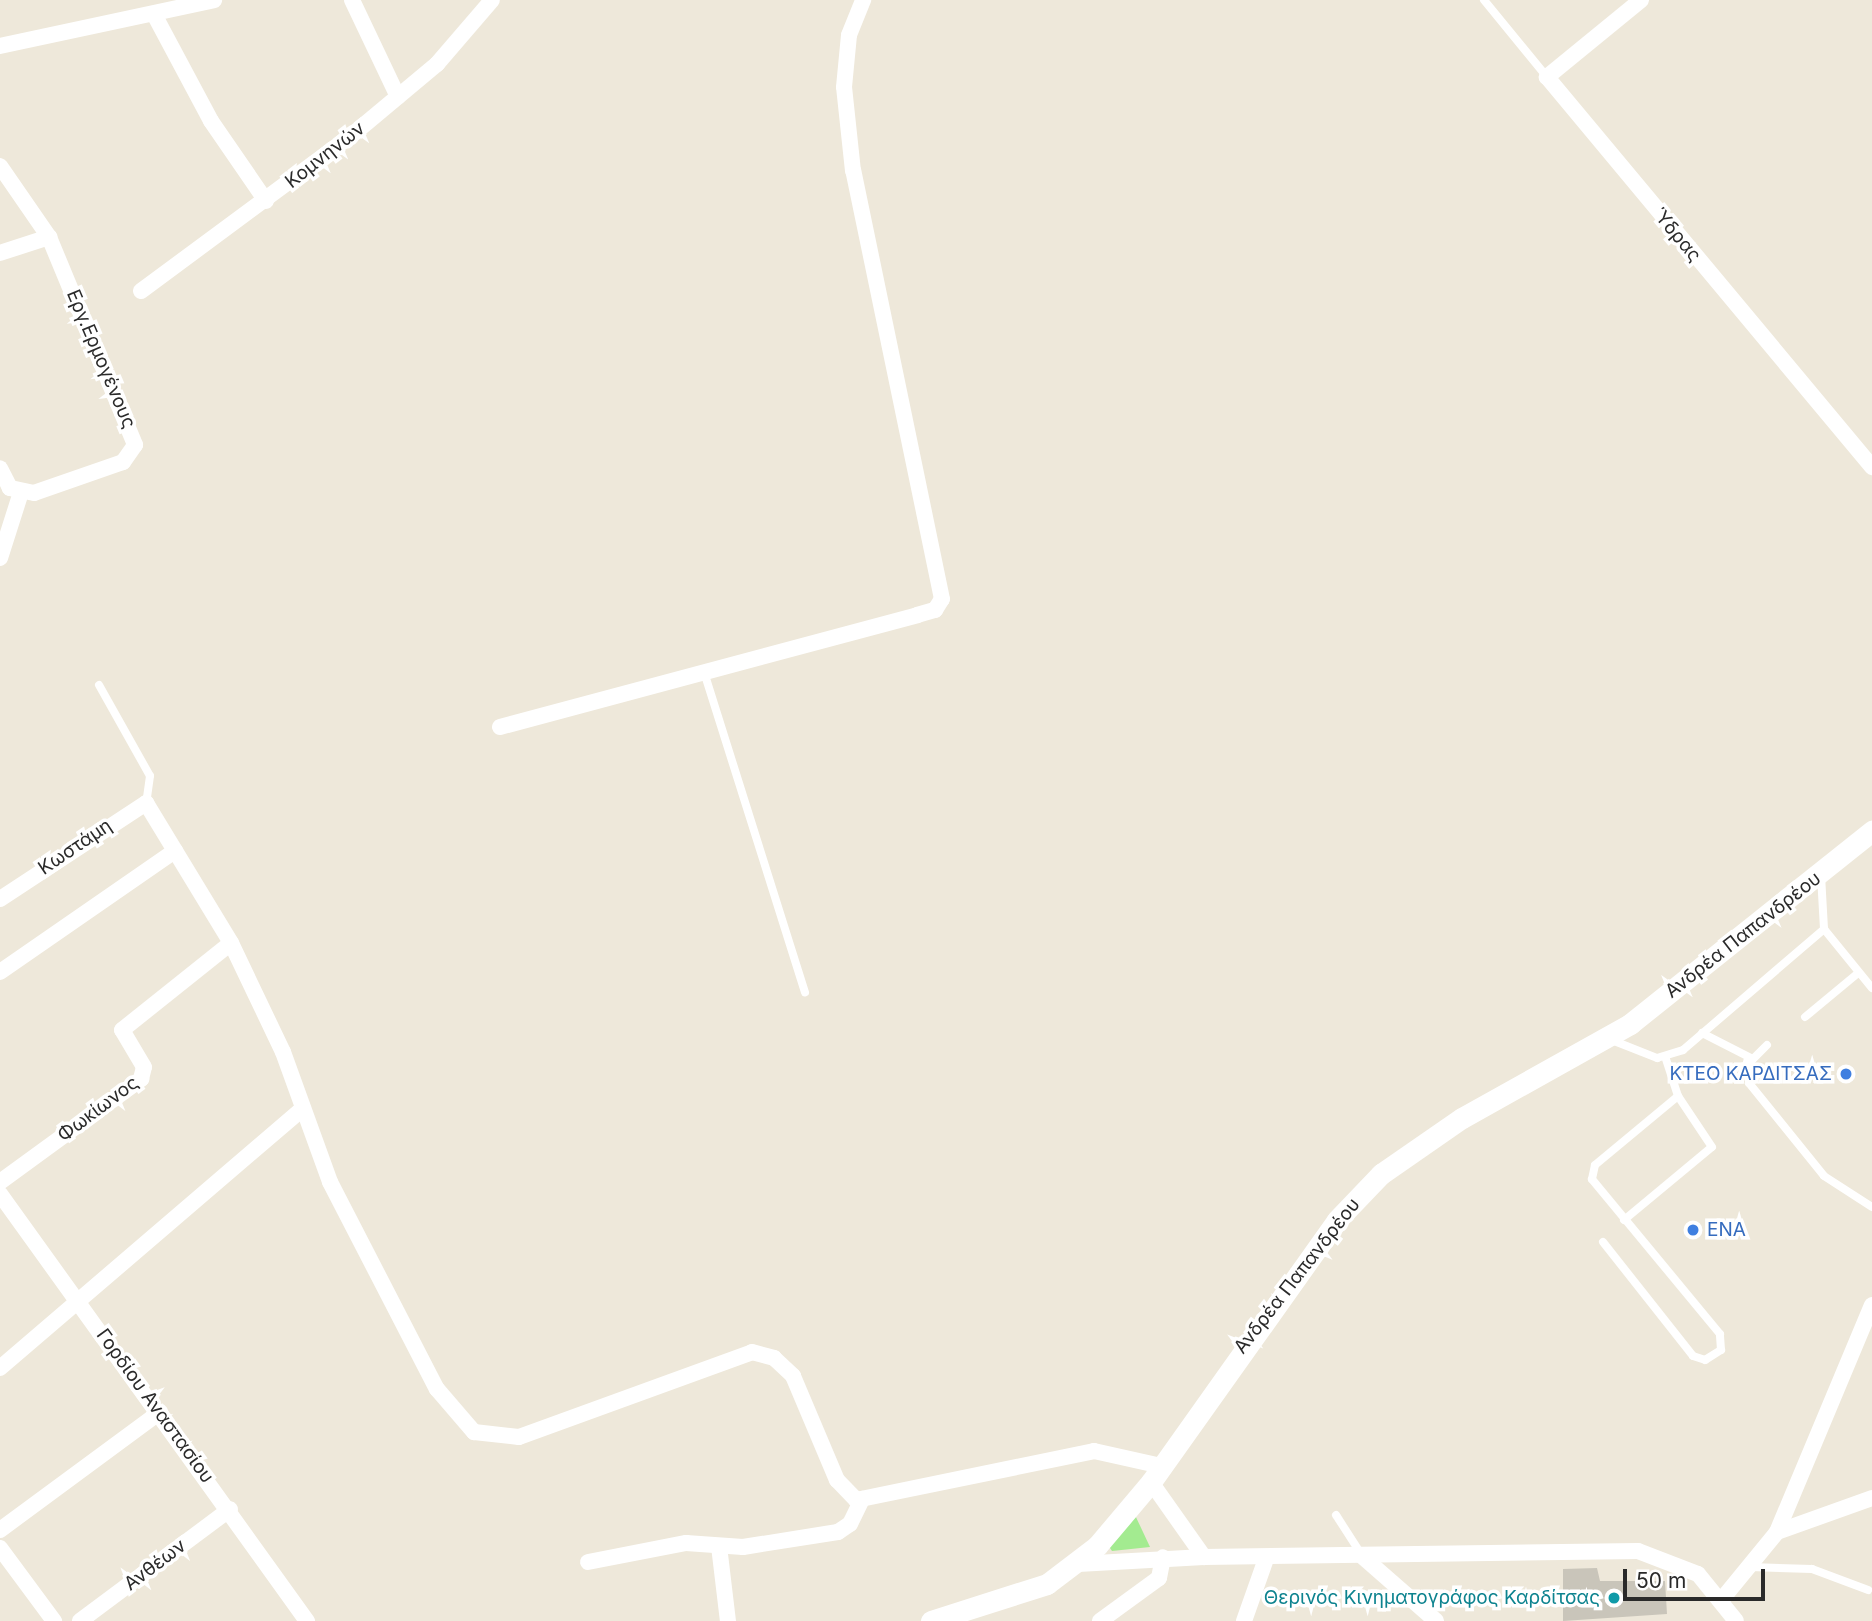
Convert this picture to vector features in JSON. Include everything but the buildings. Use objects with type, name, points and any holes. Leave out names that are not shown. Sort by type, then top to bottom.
[{"type":"main road","name":"Ανδρέα Παπανδρέου","points":[[931,1621],[1047,1584],[1078,1564],[1156,1474],[1216,1383],[1362,1192],[1462,1118],[1607,1038],[1872,831]]},
{"type":"street","points":[[0,46],[155,16],[214,0]]},
{"type":"street","points":[[352,0],[398,97]]},
{"type":"street","name":"Κομνηνών","points":[[141,291],[266,201],[398,97],[457,45],[492,0]]},
{"type":"street","points":[[499,727],[704,669],[935,610],[942,599],[853,171],[844,87],[849,35],[863,0]]},
{"type":"street","points":[[1547,77],[1641,0]]},
{"type":"street","points":[[155,16],[211,121],[266,201]]},
{"type":"street","name":"Ύδρας","points":[[1547,77],[1872,467]]},
{"type":"street","name":"Εργ.Ερμογένους","points":[[0,166],[49,237],[135,452],[123,462],[21,492]]},
{"type":"street","points":[[0,253],[49,237]]},
{"type":"street","points":[[0,468],[8,486],[21,492],[0,558]]},
{"type":"street","points":[[148,806],[231,943],[303,1108],[330,1182],[461,1424],[492,1438],[519,1437],[726,1356],[760,1352],[793,1376],[837,1480],[862,1500]]},
{"type":"street","name":"Κωστάμη","points":[[0,899],[148,806]]},
{"type":"street","points":[[0,972],[175,851]]},
{"type":"street","name":"Φωκίωνος","points":[[0,1182],[141,1079],[144,1067],[122,1030],[231,943]]},
{"type":"street","points":[[0,1368],[303,1108]]},
{"type":"street","name":"Γορδίου Αναστασίου","points":[[0,1194],[230,1509],[307,1621]]},
{"type":"street","points":[[1723,1598],[1777,1532],[1872,1305]]},
{"type":"street","points":[[0,1530],[160,1412]]},
{"type":"street","points":[[862,1500],[1094,1451],[1156,1474],[1204,1557]]},
{"type":"street","points":[[1777,1532],[1872,1498]]},
{"type":"street","points":[[588,1562],[686,1543],[719,1546],[838,1532],[850,1524],[862,1500]]},
{"type":"street","name":"Ανθέων","points":[[80,1621],[230,1509]]},
{"type":"street","points":[[719,1546],[728,1621]]},
{"type":"street","points":[[0,1548],[54,1621]]},
{"type":"street","points":[[1078,1564],[1164,1557],[1266,1559],[1646,1552],[1686,1566],[1723,1598],[1736,1621]]},
{"type":"street","points":[[1100,1621],[1159,1578],[1164,1557]]},
{"type":"street","points":[[1363,1557],[1436,1621]]},
{"type":"street","points":[[1244,1621],[1266,1559]]},
{"type":"lane","name":"Ύδρας","points":[[1484,0],[1547,77]]},
{"type":"lane","points":[[704,669],[805,992]]},
{"type":"lane","points":[[99,685],[150,776],[148,806]]},
{"type":"lane","points":[[1820,874],[1824,929],[1857,974],[1872,988]]},
{"type":"lane","points":[[1666,1059],[1702,1033],[1824,929]]},
{"type":"lane","points":[[1805,1017],[1857,974]]},
{"type":"lane","points":[[1702,1033],[1751,1058]]},
{"type":"lane","points":[[1607,1038],[1666,1059]]},
{"type":"lane","points":[[1767,1045],[1751,1058],[1749,1083],[1824,1176],[1872,1207]]},
{"type":"lane","points":[[1624,1220],[1712,1147],[1678,1096],[1666,1059]]},
{"type":"lane","points":[[1603,1241],[1693,1356],[1705,1360],[1721,1350],[1720,1334],[1592,1179],[1592,1169],[1678,1096]]},
{"type":"lane","points":[[1336,1515],[1363,1557]]},
{"type":"lane","points":[[1750,1567],[1812,1569],[1868,1590]]},
{"type":"green space","points":[[1135,1515],[1150,1547],[1112,1551],[1108,1545]]},
{"type":"place","name":"ΚΤΕΟ ΚΑΡΔΙΤΣΑΣ","points":[[1846,1074]]},
{"type":"place","name":"ΕΝΑ","points":[[1693,1230]]},
{"type":"place","name":"Θερινός Κινηματογράφος Καρδίτσας","points":[[1614,1598]]}]
